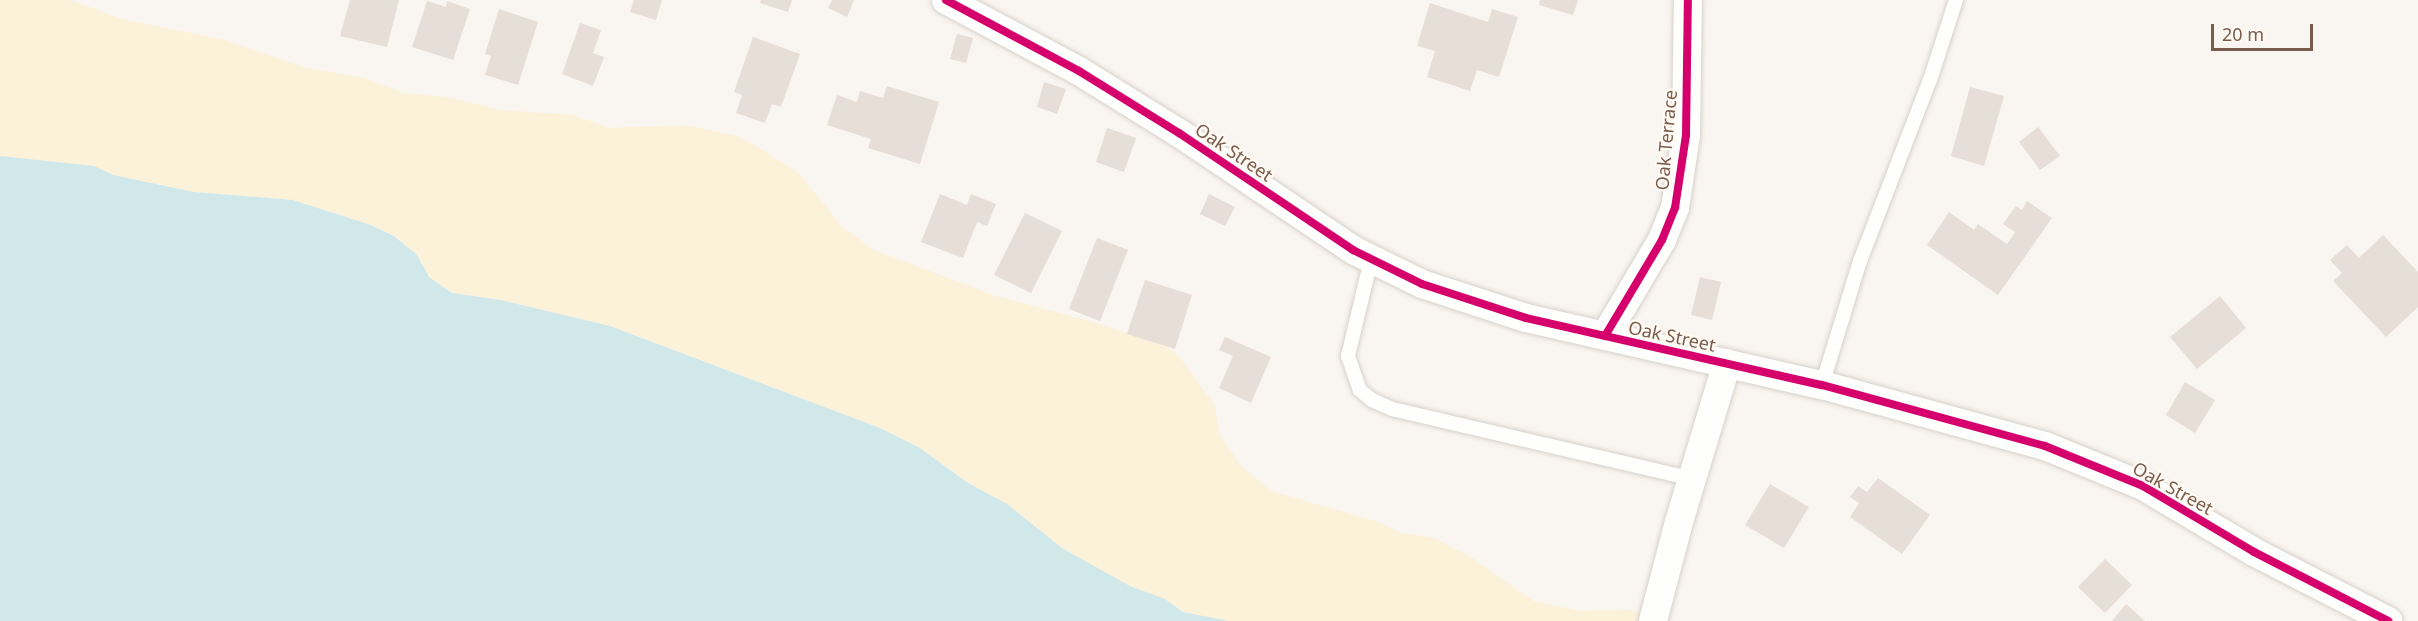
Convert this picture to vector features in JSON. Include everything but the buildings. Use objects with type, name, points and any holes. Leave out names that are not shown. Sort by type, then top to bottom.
[{"type":"street","name":"Oak Street","points":[[946,0],[1035,46],[1123,97],[1371,260],[1422,284],[1468,301],[1605,336],[1822,385],[2045,446],[2111,472],[2181,507],[2264,558],[2388,621]]},
{"type":"street","name":"Oak Terrace","points":[[1605,336],[1662,240],[1675,208],[1686,135],[1688,0]]},
{"type":"street","points":[[1653,621],[1727,363]]},
{"type":"lane","points":[[1822,385],[1860,261],[1930,80],[1956,0]]},
{"type":"lane","points":[[1371,260],[1348,356],[1360,390],[1372,400],[1392,409],[1692,479]]},
{"type":"sand","points":[[0,0],[70,0],[122,19],[225,40],[303,67],[364,78],[404,93],[452,98],[500,110],[572,115],[611,128],[686,125],[741,137],[799,173],[841,226],[872,249],[993,295],[1103,325],[1164,346],[1178,355],[1214,404],[1221,437],[1242,467],[1271,491],[1375,521],[1402,533],[1434,538],[1471,557],[1533,601],[1580,611],[1630,610],[1663,621],[1229,621],[1183,612],[1165,599],[1130,586],[1062,548],[1007,504],[968,483],[920,448],[880,428],[610,326],[501,300],[452,293],[429,277],[417,255],[395,236],[371,225],[293,200],[194,192],[113,175],[94,166],[0,156]]},
{"type":"water","points":[[0,156],[94,166],[113,175],[194,192],[293,200],[371,225],[394,236],[417,255],[429,277],[452,293],[501,300],[610,326],[880,428],[920,448],[968,483],[1007,504],[1062,548],[1130,586],[1165,599],[1183,612],[1229,621],[0,621]]},
{"type":"cycle path","points":[[946,0],[1079,71],[1179,133],[1353,250],[1422,284],[1526,318],[1822,385],[2045,446],[2143,486],[2254,552],[2388,621]]},
{"type":"cycle path","points":[[1605,336],[1662,240],[1675,208],[1686,135],[1688,0]]}]
